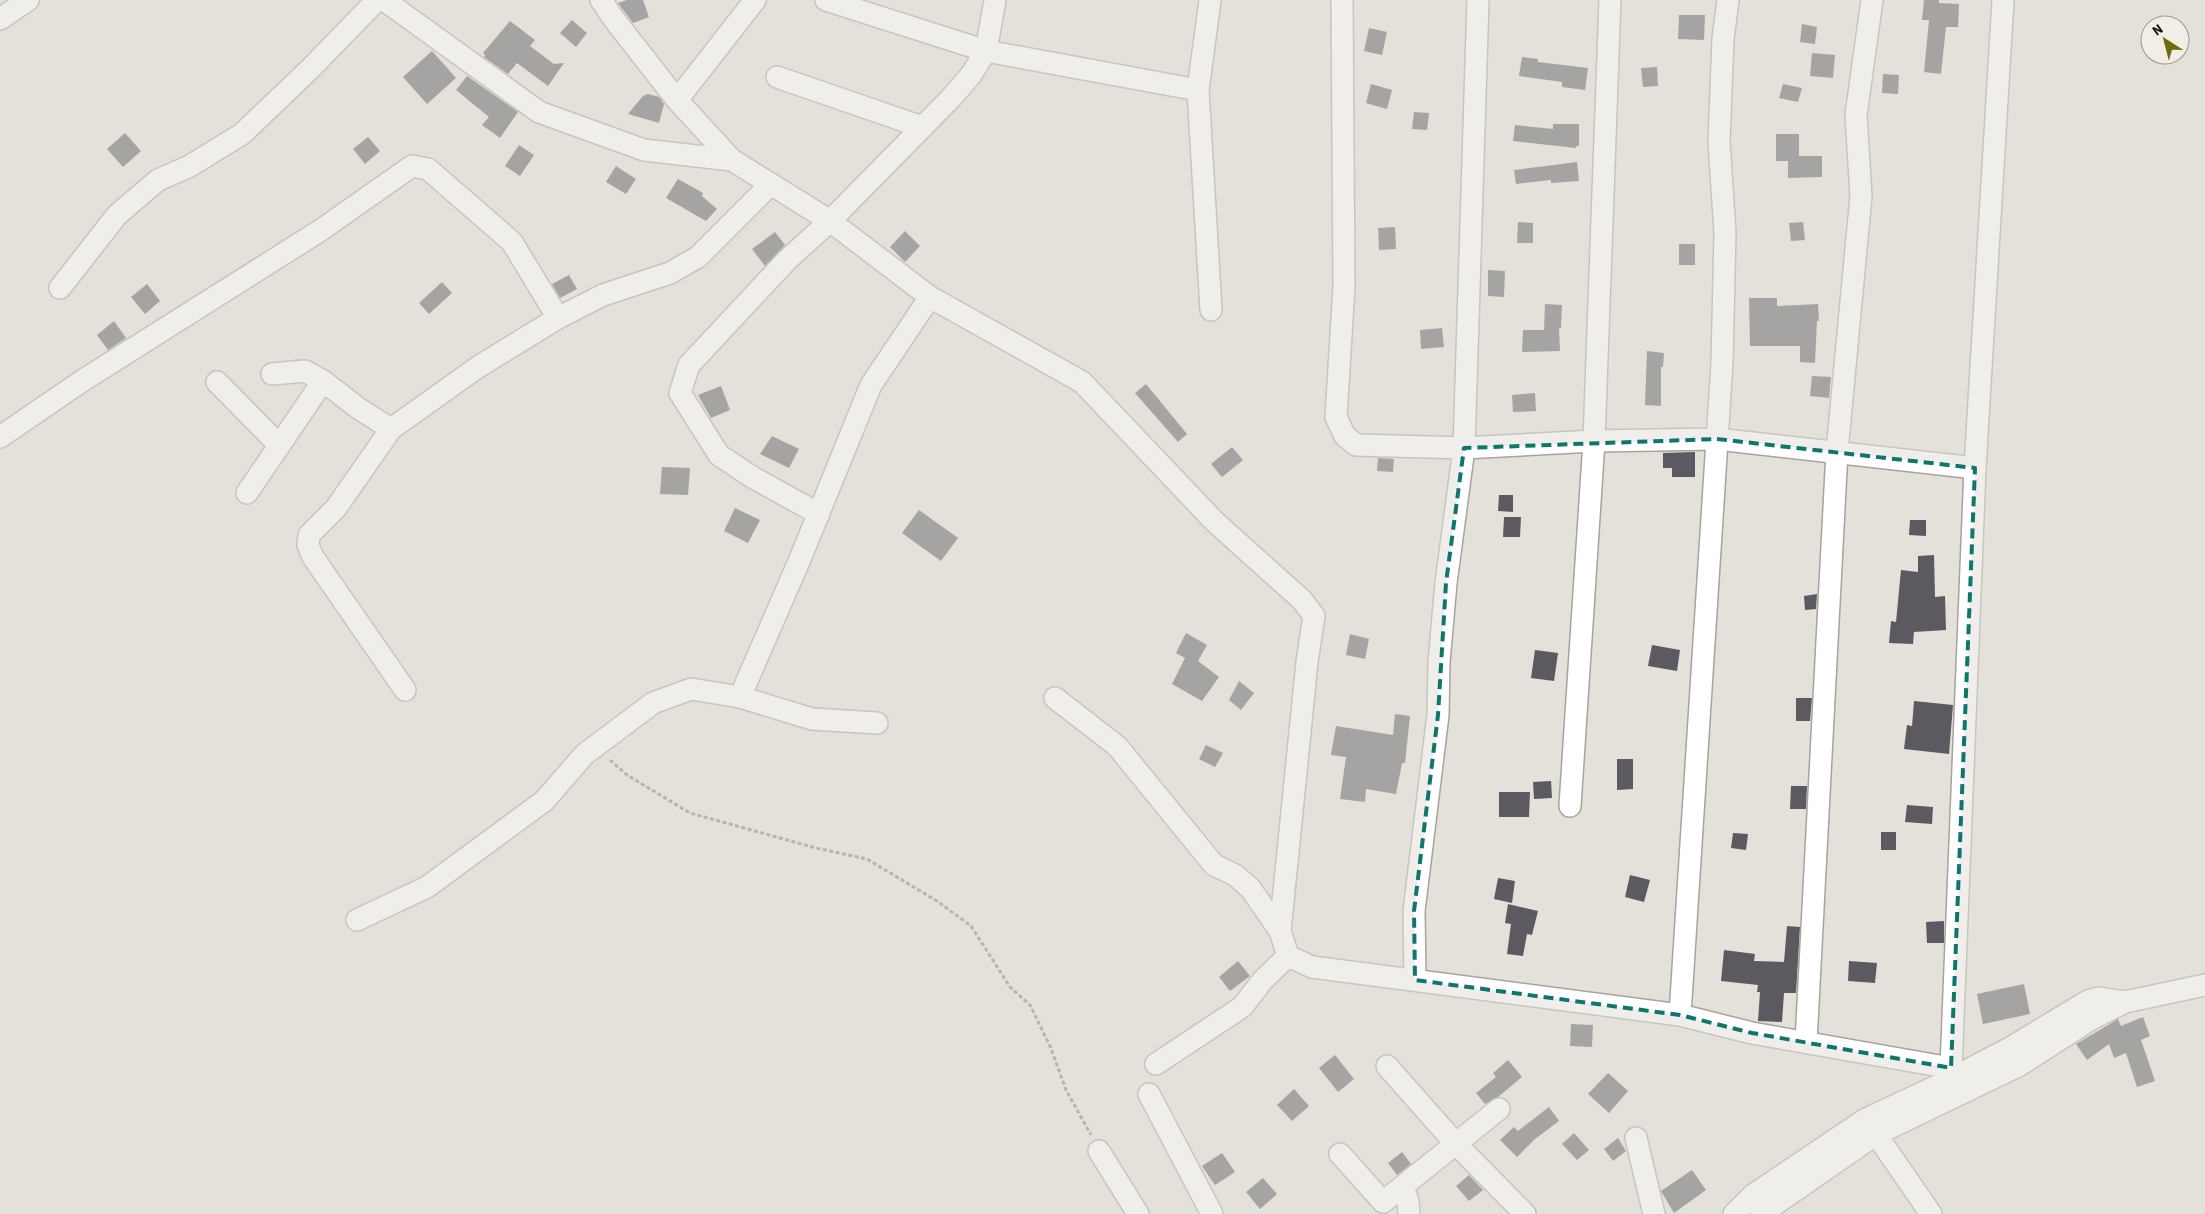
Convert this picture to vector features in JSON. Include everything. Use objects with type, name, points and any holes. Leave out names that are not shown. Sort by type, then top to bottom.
[{"type":"street","points":[[0,19],[28,0]]},
{"type":"street","points":[[60,288],[117,215],[158,180],[188,167],[242,134],[310,69],[377,0]]},
{"type":"street","points":[[384,0],[539,112],[644,150],[732,160]]},
{"type":"street","points":[[602,0],[613,18],[677,100],[732,160],[830,221],[930,297],[1082,382],[1215,522],[1302,600],[1314,616],[1307,662],[1280,931]]},
{"type":"street","points":[[677,100],[755,0]]},
{"type":"street","points":[[826,0],[986,51],[1198,90]]},
{"type":"street","points":[[818,514],[719,456],[680,393],[689,365],[787,260],[830,221],[971,75],[986,51],[995,0]]},
{"type":"street","points":[[1210,0],[1198,90],[1211,310]]},
{"type":"street","points":[[1342,0],[1344,286],[1336,418],[1345,436],[1356,445],[1464,448],[1594,441],[1718,439],[1975,468]]},
{"type":"street","points":[[1415,980],[1414,911],[1438,715],[1446,583],[1464,448],[1478,0]]},
{"type":"street","points":[[1570,806],[1594,441],[1610,0]]},
{"type":"street","points":[[1680,1015],[1722,363],[1725,233],[1720,142],[1723,38],[1728,0]]},
{"type":"street","points":[[1806,1042],[1837,451],[1861,196],[1856,115],[1872,0]]},
{"type":"street","points":[[1958,1078],[1975,468],[2003,0]]},
{"type":"street","points":[[777,77],[922,127]]},
{"type":"street","points":[[0,437],[82,381],[321,230],[412,166],[428,169],[512,242],[558,318]]},
{"type":"street","points":[[405,690],[313,557],[308,545],[309,535],[336,508],[391,429],[478,367],[558,318],[603,296],[670,273],[698,257],[771,184]]},
{"type":"street","points":[[740,697],[818,514],[870,385],[930,297]]},
{"type":"street","points":[[272,374],[305,371],[323,381],[358,408],[391,429]]},
{"type":"street","points":[[247,493],[323,381]]},
{"type":"street","points":[[217,382],[280,445]]},
{"type":"street","points":[[357,920],[427,887],[544,801],[585,754],[653,703],[691,689],[740,697],[812,719],[877,723]]},
{"type":"street","points":[[1055,698],[1117,746],[1214,865],[1235,875],[1250,888],[1280,931],[1288,956],[1312,967],[1680,1015],[1752,1033],[1806,1042],[1958,1078]]},
{"type":"street","points":[[1156,1064],[1242,1007],[1263,980],[1288,956]]},
{"type":"street","points":[[1734,1214],[1753,1195],[2010,1048],[2088,1001],[2098,998],[2125,1002],[2205,985]]},
{"type":"street","points":[[1388,1066],[1456,1144],[1525,1214]]},
{"type":"street","points":[[1149,1094],[1204,1212]]},
{"type":"street","points":[[1340,1154],[1383,1202],[1499,1109]]},
{"type":"street","points":[[1761,1214],[1871,1127]]},
{"type":"street","points":[[1871,1127],[1931,1214]]},
{"type":"street","points":[[1636,1138],[1654,1214]]},
{"type":"street","points":[[1099,1151],[1138,1214]]},
{"type":"street","points":[[1403,1187],[1408,1201],[1409,1214]]},
{"type":"path","points":[[585,754],[611,760],[627,775],[690,813],[816,848],[867,859],[937,901],[971,926],[1010,987],[1030,1005],[1050,1046],[1066,1090],[1099,1151]]},
{"type":"highlighted area","points":[[1717,439],[1975,468],[1951,1068],[1752,1033],[1680,1015],[1415,980],[1414,911],[1438,715],[1446,583],[1464,448]]},
{"type":"building","points":[[627,0],[643,0],[649,17],[633,23],[618,3]]},
{"type":"building","points":[[1924,0],[1939,0],[1939,3],[1959,4],[1958,27],[1946,27],[1941,74],[1924,72],[1929,20],[1922,20]]},
{"type":"building","points":[[1679,15],[1705,15],[1704,40],[1678,39]]},
{"type":"building","points":[[572,20],[587,33],[576,47],[560,33]]},
{"type":"building","points":[[510,21],[535,40],[530,46],[554,64],[564,63],[548,86],[517,63],[508,74],[484,57],[483,53]]},
{"type":"building","points":[[1802,24],[1817,27],[1815,44],[1800,42]]},
{"type":"building","points":[[1369,28],[1387,32],[1382,55],[1364,51]]},
{"type":"building","points":[[432,51],[456,78],[427,104],[403,77]]},
{"type":"building","points":[[1812,53],[1835,55],[1833,78],[1810,76]]},
{"type":"building","points":[[1522,57],[1538,59],[1538,62],[1588,68],[1585,90],[1562,87],[1562,82],[1519,76]]},
{"type":"building","points":[[1657,67],[1658,86],[1643,87],[1641,68]]},
{"type":"building","points":[[1883,74],[1899,75],[1898,94],[1882,93]]},
{"type":"building","points":[[467,76],[518,112],[500,138],[482,125],[489,117],[456,90]]},
{"type":"building","points":[[1371,84],[1392,90],[1387,109],[1366,103]]},
{"type":"building","points":[[1783,84],[1802,88],[1798,102],[1779,98]]},
{"type":"building","points":[[648,94],[659,97],[664,104],[659,123],[628,114],[643,96]]},
{"type":"building","points":[[1414,112],[1429,113],[1427,130],[1412,129]]},
{"type":"building","points":[[1553,124],[1579,124],[1579,146],[1576,146],[1576,148],[1513,141],[1515,125],[1553,129]]},
{"type":"building","points":[[125,133],[141,151],[123,167],[107,149]]},
{"type":"building","points":[[1776,134],[1799,134],[1799,156],[1822,156],[1822,177],[1788,178],[1788,161],[1776,161]]},
{"type":"building","points":[[368,137],[380,151],[365,164],[353,149]]},
{"type":"building","points":[[519,145],[534,155],[520,176],[505,166]]},
{"type":"building","points":[[1577,162],[1579,181],[1551,183],[1551,180],[1516,184],[1514,170]]},
{"type":"building","points":[[616,166],[636,179],[626,194],[606,182]]},
{"type":"building","points":[[678,179],[703,193],[702,196],[717,209],[706,221],[666,198]]},
{"type":"building","points":[[1518,222],[1533,223],[1533,243],[1517,243]]},
{"type":"building","points":[[1803,222],[1805,240],[1791,241],[1789,223]]},
{"type":"building","points":[[1395,227],[1396,249],[1379,250],[1378,228]]},
{"type":"building","points":[[905,231],[920,246],[905,262],[890,247]]},
{"type":"building","points":[[775,232],[785,245],[765,266],[752,249]]},
{"type":"building","points":[[1679,244],[1695,244],[1695,265],[1679,265]]},
{"type":"building","points":[[1488,270],[1505,271],[1504,297],[1488,296]]},
{"type":"building","points":[[569,275],[577,289],[560,298],[552,284]]},
{"type":"building","points":[[442,282],[452,293],[429,314],[419,303]]},
{"type":"building","points":[[147,284],[160,301],[145,314],[131,297]]},
{"type":"building","points":[[1749,298],[1777,298],[1777,306],[1818,304],[1819,321],[1817,321],[1815,363],[1800,362],[1800,346],[1750,346]]},
{"type":"building","points":[[1545,304],[1562,305],[1561,328],[1559,328],[1560,351],[1522,352],[1523,330],[1544,330]]},
{"type":"building","points":[[114,321],[126,338],[108,350],[97,335]]},
{"type":"building","points":[[1442,328],[1444,347],[1421,349],[1420,330]]},
{"type":"building","points":[[1647,351],[1664,353],[1663,367],[1661,367],[1661,406],[1645,405]]},
{"type":"building","points":[[1812,376],[1831,377],[1829,398],[1810,396]]},
{"type":"building","points":[[1146,384],[1187,434],[1178,442],[1135,393]]},
{"type":"building","points":[[721,386],[730,410],[711,418],[698,395]]},
{"type":"building","points":[[1535,393],[1536,411],[1513,412],[1512,395]]},
{"type":"building","points":[[772,436],[799,449],[789,468],[760,454]]},
{"type":"building","points":[[1232,447],[1243,460],[1222,477],[1211,464]]},
{"type":"building","points":[[1695,452],[1695,477],[1672,477],[1672,468],[1663,468],[1663,453]]},
{"type":"building","points":[[1378,458],[1394,459],[1393,472],[1377,471]]},
{"type":"building","points":[[662,467],[690,468],[688,495],[660,494]]},
{"type":"building","points":[[1499,495],[1513,495],[1513,512],[1498,511]]},
{"type":"building","points":[[735,508],[760,520],[748,543],[724,531]]},
{"type":"building","points":[[919,510],[958,538],[941,561],[902,533]]},
{"type":"building","points":[[1504,517],[1521,517],[1520,537],[1503,537]]},
{"type":"building","points":[[1910,520],[1926,520],[1926,536],[1909,535]]},
{"type":"building","points":[[1934,555],[1935,597],[1945,596],[1946,630],[1914,632],[1913,644],[1889,643],[1891,621],[1896,622],[1901,570],[1918,572],[1918,556]]},
{"type":"building","points":[[1817,594],[1816,609],[1805,610],[1804,596]]},
{"type":"building","points":[[1186,633],[1207,645],[1198,661],[1219,677],[1202,701],[1172,684],[1185,658],[1176,653]]},
{"type":"building","points":[[1350,634],[1369,639],[1365,659],[1346,655]]},
{"type":"building","points":[[1652,645],[1680,650],[1677,671],[1648,666]]},
{"type":"building","points":[[1535,650],[1558,653],[1554,681],[1531,678]]},
{"type":"building","points":[[1239,681],[1254,693],[1241,710],[1229,700]]},
{"type":"building","points":[[1796,698],[1812,698],[1810,721],[1796,721]]},
{"type":"building","points":[[1914,701],[1953,705],[1949,754],[1904,749],[1907,725],[1912,726]]},
{"type":"building","points":[[1395,714],[1410,716],[1405,763],[1402,763],[1396,794],[1366,789],[1365,802],[1340,799],[1346,757],[1331,755],[1336,726],[1393,735]]},
{"type":"building","points":[[1206,745],[1223,753],[1215,767],[1199,759]]},
{"type":"building","points":[[1617,759],[1633,759],[1633,789],[1617,790]]},
{"type":"building","points":[[1551,781],[1552,798],[1534,799],[1533,782]]},
{"type":"building","points":[[1791,786],[1807,786],[1806,809],[1790,809]]},
{"type":"building","points":[[1499,792],[1530,792],[1529,817],[1499,817]]},
{"type":"building","points":[[1907,805],[1933,807],[1932,824],[1905,822]]},
{"type":"building","points":[[1881,832],[1896,832],[1896,850],[1881,850]]},
{"type":"building","points":[[1733,833],[1748,834],[1746,850],[1731,848]]},
{"type":"building","points":[[1630,875],[1650,880],[1644,902],[1625,897]]},
{"type":"building","points":[[1498,878],[1515,881],[1512,903],[1494,899]]},
{"type":"building","points":[[1508,904],[1538,911],[1532,935],[1527,934],[1523,956],[1507,954],[1511,924],[1505,923]]},
{"type":"building","points":[[1944,921],[1944,943],[1927,943],[1926,922]]},
{"type":"building","points":[[1787,926],[1800,927],[1796,993],[1784,993],[1782,1022],[1758,1021],[1760,992],[1757,992],[1758,985],[1721,981],[1724,950],[1755,954],[1754,961],[1784,962]]},
{"type":"building","points":[[1238,961],[1250,976],[1230,991],[1219,977]]},
{"type":"building","points":[[1849,961],[1877,963],[1875,983],[1848,981]]},
{"type":"building","points":[[2024,984],[2030,1014],[1983,1024],[1977,994]]},
{"type":"building","points":[[2143,1017],[2150,1036],[2141,1040],[2155,1081],[2137,1087],[2126,1053],[2114,1058],[2109,1044],[2087,1060],[2076,1044],[2118,1019],[2121,1026]]},
{"type":"building","points":[[1571,1024],[1593,1025],[1592,1047],[1570,1046]]},
{"type":"building","points":[[1335,1055],[1354,1079],[1338,1092],[1319,1068]]},
{"type":"building","points":[[1508,1060],[1522,1077],[1498,1097],[1485,1104],[1476,1093],[1496,1077],[1493,1073]]},
{"type":"building","points":[[1608,1073],[1628,1091],[1609,1113],[1588,1094]]},
{"type":"building","points":[[1294,1089],[1309,1106],[1292,1121],[1277,1105]]},
{"type":"building","points":[[1549,1107],[1559,1121],[1535,1139],[1517,1157],[1500,1140],[1514,1127],[1518,1131]]},
{"type":"building","points":[[1574,1133],[1589,1150],[1577,1160],[1562,1144]]},
{"type":"building","points":[[1618,1138],[1626,1151],[1613,1161],[1604,1149]]},
{"type":"building","points":[[1402,1152],[1411,1164],[1397,1175],[1388,1163]]},
{"type":"building","points":[[1222,1153],[1235,1172],[1215,1185],[1202,1166]]},
{"type":"building","points":[[1692,1170],[1706,1190],[1674,1213],[1661,1191]]},
{"type":"building","points":[[1469,1175],[1483,1190],[1469,1201],[1456,1186]]},
{"type":"building","points":[[1263,1178],[1277,1194],[1260,1209],[1246,1192]]}]
